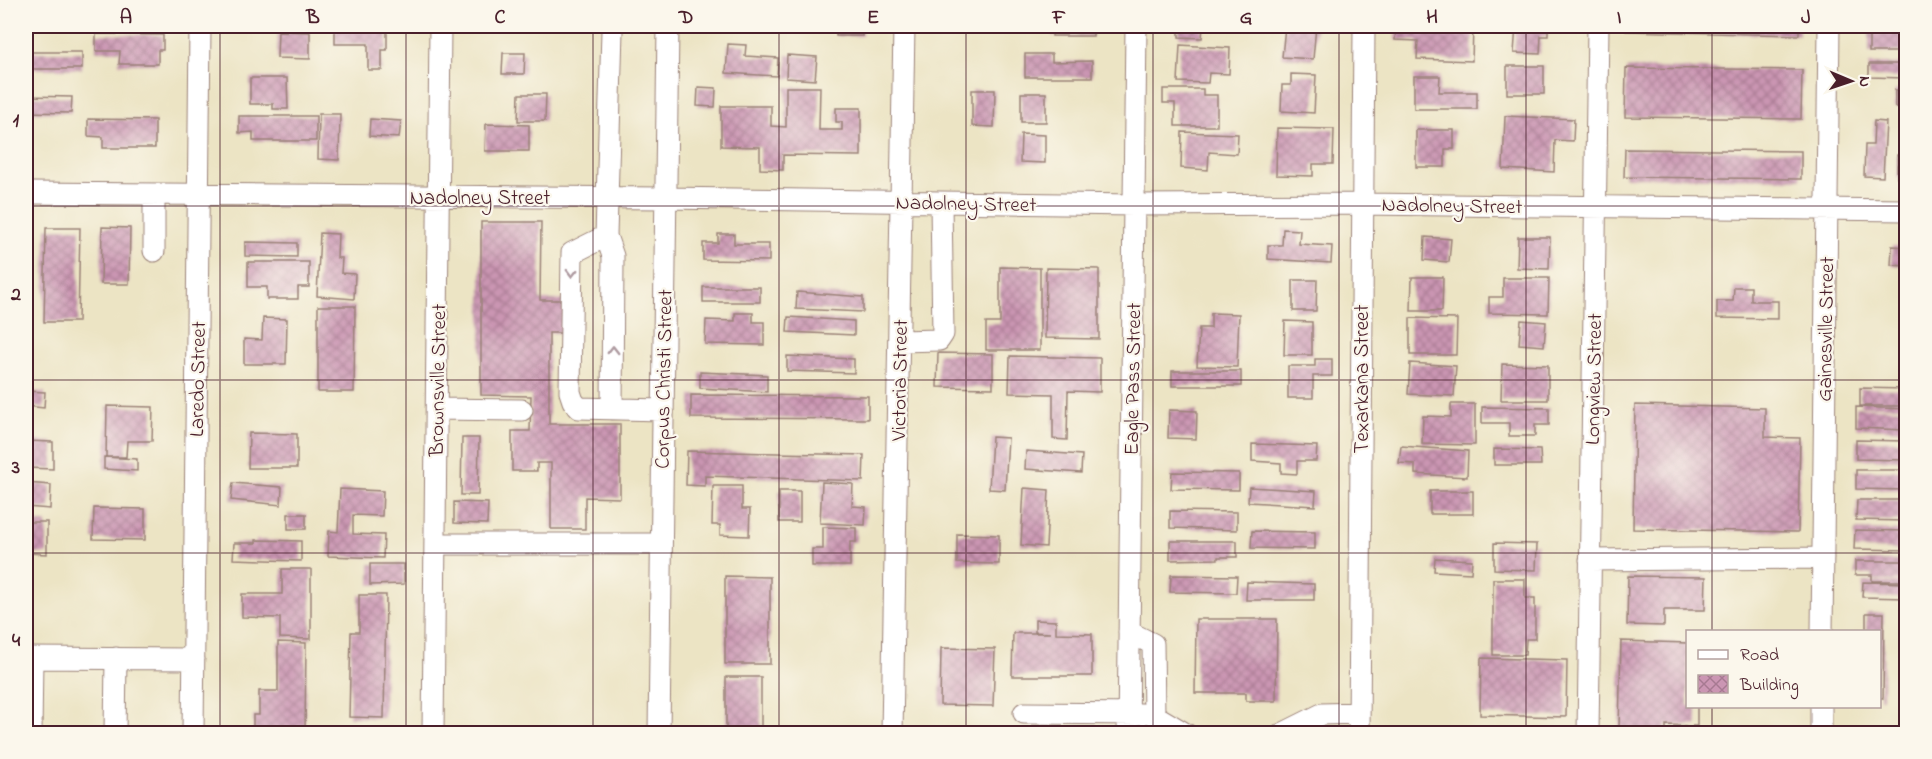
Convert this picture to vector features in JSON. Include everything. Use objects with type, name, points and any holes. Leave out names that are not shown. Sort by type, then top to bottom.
[{"type":"street","name":"Laredo Street","points":[[194,734],[200,26]]},
{"type":"street","name":"Brownsville Street","points":[[433,734],[440,26]]},
{"type":"street","name":"Corpus Christi Street","points":[[658,734],[668,26]]},
{"type":"street","name":"Victoria Street","points":[[892,734],[904,26]]},
{"type":"street","name":"Eagle Pass Street","points":[[1128,723],[1136,26]]},
{"type":"street","name":"Texarkana Street","points":[[1359,723],[1364,26]]},
{"type":"street","name":"Longview Street","points":[[1588,734],[1598,26]]},
{"type":"street","name":"Gainesville Street","points":[[1822,630],[1829,26]]},
{"type":"street","points":[[612,31],[606,236],[613,256],[612,409]]},
{"type":"street","name":"Nadolney Street","points":[[26,193],[665,198],[902,203],[1362,204],[1906,210]]},
{"type":"street","points":[[154,194],[154,251]]},
{"type":"street","points":[[900,341],[939,340],[943,334],[941,203]]},
{"type":"street","points":[[606,236],[572,253],[570,392],[579,408],[662,410]]},
{"type":"street","points":[[436,409],[522,410]]},
{"type":"street","points":[[435,544],[661,544]]},
{"type":"street","points":[[1590,560],[1822,558]]},
{"type":"street","points":[[1129,632],[1152,644],[1154,715]]},
{"type":"street","points":[[31,734],[29,658],[194,659]]},
{"type":"street","points":[[116,658],[116,734]]},
{"type":"street","points":[[1821,708],[1821,734]]},
{"type":"street","points":[[1024,713],[1128,723],[1154,715],[1186,734]]},
{"type":"street","points":[[1282,734],[1322,714],[1359,723]]},
{"type":"building","points":[[335,26],[387,26],[387,50],[382,50],[382,70],[368,70],[368,44],[335,44]]},
{"type":"building","points":[[836,26],[862,26],[862,36],[836,36]]},
{"type":"building","points":[[1052,26],[1093,26],[1093,36],[1052,36]]},
{"type":"building","points":[[1179,26],[1203,26],[1202,38],[1179,37]]},
{"type":"building","points":[[1285,26],[1316,26],[1313,59],[1282,57]]},
{"type":"building","points":[[1396,26],[1473,27],[1472,61],[1417,59],[1418,41],[1395,40]]},
{"type":"building","points":[[1516,26],[1548,26],[1548,36],[1541,36],[1540,54],[1514,53]]},
{"type":"building","points":[[1626,26],[1799,26],[1799,35],[1626,31]]},
{"type":"building","points":[[278,31],[310,32],[310,59],[277,58]]},
{"type":"building","points":[[1869,33],[1906,34],[1906,52],[1869,52]]},
{"type":"building","points":[[96,34],[163,35],[163,50],[158,50],[158,64],[119,64],[120,51],[96,51]]},
{"type":"building","points":[[728,44],[746,45],[745,56],[778,58],[777,76],[726,73]]},
{"type":"building","points":[[1180,45],[1230,48],[1229,74],[1209,73],[1208,83],[1178,82]]},
{"type":"building","points":[[26,52],[82,52],[82,69],[26,69]]},
{"type":"building","points":[[503,53],[525,53],[524,74],[502,74]]},
{"type":"building","points":[[1025,54],[1052,54],[1052,62],[1092,61],[1092,77],[1025,77]]},
{"type":"building","points":[[787,55],[817,57],[815,80],[786,78]]},
{"type":"building","points":[[1869,64],[1906,64],[1906,78],[1869,77]]},
{"type":"building","points":[[1507,66],[1544,66],[1544,94],[1507,94]]},
{"type":"building","points":[[1626,68],[1802,70],[1801,119],[1625,117]]},
{"type":"building","points":[[1291,74],[1316,75],[1314,113],[1281,111],[1282,85],[1291,85]]},
{"type":"building","points":[[1414,76],[1440,76],[1439,92],[1477,92],[1477,109],[1414,109]]},
{"type":"building","points":[[250,78],[287,78],[288,109],[273,109],[273,104],[250,104]]},
{"type":"building","points":[[698,87],[716,88],[715,107],[697,106]]},
{"type":"building","points":[[786,87],[820,87],[819,130],[842,130],[842,122],[836,122],[836,108],[861,108],[861,156],[783,155],[783,170],[760,169],[760,147],[721,146],[721,106],[771,106],[771,126],[786,127]]},
{"type":"building","points":[[1163,89],[1203,89],[1203,95],[1217,95],[1217,126],[1175,126],[1175,103],[1163,103]]},
{"type":"building","points":[[972,90],[995,90],[994,127],[972,126]]},
{"type":"building","points":[[1895,90],[1906,90],[1906,107],[1895,107]]},
{"type":"building","points":[[1021,93],[1046,93],[1046,122],[1021,122]]},
{"type":"building","points":[[519,94],[546,94],[545,121],[518,121]]},
{"type":"building","points":[[26,96],[72,97],[71,113],[26,112]]},
{"type":"building","points":[[319,114],[340,114],[339,160],[318,159]]},
{"type":"building","points":[[239,116],[316,116],[316,141],[253,141],[253,132],[239,133]]},
{"type":"building","points":[[1505,116],[1574,119],[1573,141],[1555,140],[1554,172],[1503,169]]},
{"type":"building","points":[[88,119],[155,120],[155,148],[103,148],[103,137],[88,136]]},
{"type":"building","points":[[370,119],[401,121],[399,138],[369,136]]},
{"type":"building","points":[[1874,121],[1886,122],[1883,177],[1864,176],[1865,145],[1873,145]]},
{"type":"building","points":[[486,124],[529,125],[529,151],[485,151]]},
{"type":"building","points":[[1277,128],[1334,129],[1333,164],[1313,164],[1313,176],[1276,175]]},
{"type":"building","points":[[1416,130],[1454,130],[1454,149],[1445,149],[1445,167],[1416,167]]},
{"type":"building","points":[[1182,132],[1238,134],[1237,154],[1209,152],[1208,170],[1181,168]]},
{"type":"building","points":[[1021,134],[1045,135],[1045,163],[1020,162]]},
{"type":"building","points":[[1903,135],[1906,135],[1906,178],[1897,178],[1897,155],[1903,155]]},
{"type":"building","points":[[1625,149],[1801,151],[1801,179],[1624,177]]},
{"type":"building","points":[[481,222],[541,222],[540,300],[565,300],[565,333],[549,333],[549,424],[620,424],[620,498],[585,497],[585,529],[551,529],[551,463],[537,463],[537,471],[512,471],[512,431],[530,431],[531,396],[481,395]]},
{"type":"building","points":[[102,227],[130,228],[129,284],[101,284]]},
{"type":"building","points":[[46,228],[80,228],[78,322],[44,322]]},
{"type":"building","points":[[1283,229],[1300,230],[1299,244],[1332,246],[1331,263],[1268,259],[1268,245],[1282,245]]},
{"type":"building","points":[[320,233],[338,234],[337,258],[342,258],[341,273],[355,274],[354,299],[317,296]]},
{"type":"building","points":[[718,234],[734,234],[734,244],[769,244],[769,261],[703,260],[703,243],[718,243]]},
{"type":"building","points":[[1425,237],[1451,239],[1449,262],[1424,260]]},
{"type":"building","points":[[1518,237],[1550,237],[1549,269],[1517,268]]},
{"type":"building","points":[[245,242],[297,243],[297,257],[245,256]]},
{"type":"building","points":[[1892,246],[1906,247],[1906,266],[1891,265]]},
{"type":"building","points":[[248,262],[309,262],[309,287],[298,287],[298,299],[267,299],[267,287],[248,287]]},
{"type":"building","points":[[1000,267],[1040,268],[1040,350],[986,350],[986,323],[1000,323]]},
{"type":"building","points":[[1046,268],[1099,269],[1099,339],[1045,338]]},
{"type":"building","points":[[1412,277],[1443,277],[1442,311],[1411,311]]},
{"type":"building","points":[[1503,278],[1549,278],[1548,314],[1489,313],[1489,297],[1503,297]]},
{"type":"building","points":[[1293,280],[1317,280],[1316,311],[1293,311]]},
{"type":"building","points":[[703,287],[760,287],[760,302],[703,302]]},
{"type":"building","points":[[1734,287],[1751,287],[1751,301],[1778,301],[1778,319],[1717,318],[1717,301],[1733,301]]},
{"type":"building","points":[[797,292],[863,297],[863,312],[796,309]]},
{"type":"building","points":[[318,306],[355,306],[354,392],[318,392]]},
{"type":"building","points":[[735,313],[753,313],[753,322],[764,322],[764,345],[705,344],[706,320],[735,321]]},
{"type":"building","points":[[1211,313],[1239,314],[1237,367],[1197,366],[1199,328],[1211,328]]},
{"type":"building","points":[[788,317],[854,321],[854,335],[787,332]]},
{"type":"building","points":[[263,318],[287,319],[286,364],[244,364],[244,339],[262,340]]},
{"type":"building","points":[[1410,318],[1457,319],[1456,355],[1410,355]]},
{"type":"building","points":[[1521,320],[1546,322],[1544,346],[1519,344]]},
{"type":"building","points":[[1285,321],[1312,322],[1312,355],[1284,355]]},
{"type":"building","points":[[938,353],[993,354],[993,388],[937,387]]},
{"type":"building","points":[[787,356],[854,359],[854,373],[787,371]]},
{"type":"building","points":[[1010,356],[1100,358],[1100,392],[1068,391],[1067,440],[1053,439],[1053,394],[1009,393]]},
{"type":"building","points":[[1315,359],[1332,359],[1332,376],[1313,376],[1313,398],[1288,398],[1288,366],[1315,366]]},
{"type":"building","points":[[1410,363],[1456,366],[1454,396],[1408,394]]},
{"type":"building","points":[[1502,364],[1548,365],[1548,400],[1501,400]]},
{"type":"building","points":[[1172,371],[1241,371],[1241,386],[1172,386]]},
{"type":"building","points":[[700,372],[767,375],[767,392],[700,388]]},
{"type":"building","points":[[1860,388],[1906,389],[1906,406],[1860,406]]},
{"type":"building","points":[[26,391],[45,392],[44,408],[26,406]]},
{"type":"building","points":[[691,395],[868,396],[868,419],[691,418]]},
{"type":"building","points":[[1451,404],[1475,404],[1475,445],[1422,444],[1423,416],[1451,417]]},
{"type":"building","points":[[1635,405],[1765,408],[1765,437],[1800,438],[1798,532],[1633,529]]},
{"type":"building","points":[[107,406],[153,407],[152,441],[127,441],[126,457],[106,457]]},
{"type":"building","points":[[1482,407],[1549,408],[1549,425],[1535,425],[1535,436],[1509,436],[1509,423],[1482,423]]},
{"type":"building","points":[[1856,407],[1906,409],[1906,430],[1856,428]]},
{"type":"building","points":[[1169,410],[1197,411],[1196,439],[1168,438]]},
{"type":"building","points":[[249,433],[297,434],[297,468],[248,468]]},
{"type":"building","points":[[992,437],[1008,438],[1005,490],[989,489]]},
{"type":"building","points":[[462,438],[479,438],[478,495],[461,495]]},
{"type":"building","points":[[1856,440],[1906,441],[1906,460],[1856,459]]},
{"type":"building","points":[[26,441],[53,442],[53,469],[26,468]]},
{"type":"building","points":[[1252,444],[1317,446],[1316,461],[1297,461],[1297,474],[1281,473],[1281,463],[1252,461]]},
{"type":"building","points":[[1401,446],[1468,451],[1467,477],[1415,474],[1415,464],[1399,463]]},
{"type":"building","points":[[1494,449],[1540,450],[1541,465],[1494,465]]},
{"type":"building","points":[[687,451],[864,455],[863,481],[705,476],[705,486],[686,485]]},
{"type":"building","points":[[1026,451],[1082,455],[1081,473],[1025,469]]},
{"type":"building","points":[[104,457],[137,459],[137,471],[104,469]]},
{"type":"building","points":[[1856,470],[1906,470],[1906,490],[1856,489]]},
{"type":"building","points":[[1172,472],[1239,473],[1239,490],[1171,489]]},
{"type":"building","points":[[822,482],[853,484],[852,506],[866,507],[865,525],[820,523]]},
{"type":"building","points":[[26,483],[51,485],[50,509],[26,507]]},
{"type":"building","points":[[233,483],[282,487],[281,505],[231,500]]},
{"type":"building","points":[[713,486],[742,486],[742,509],[750,509],[749,536],[720,535],[720,525],[712,525]]},
{"type":"building","points":[[1249,487],[1316,491],[1315,506],[1248,502]]},
{"type":"building","points":[[1024,488],[1049,490],[1046,547],[1021,545]]},
{"type":"building","points":[[340,489],[383,491],[382,516],[353,515],[353,534],[384,535],[383,558],[328,556],[329,531],[338,532]]},
{"type":"building","points":[[779,491],[800,491],[800,522],[779,522]]},
{"type":"building","points":[[1430,491],[1473,491],[1473,514],[1430,514]]},
{"type":"building","points":[[1857,500],[1906,500],[1906,521],[1856,520]]},
{"type":"building","points":[[454,502],[488,503],[487,524],[454,523]]},
{"type":"building","points":[[94,508],[145,509],[145,540],[93,539]]},
{"type":"building","points":[[1170,511],[1237,512],[1237,530],[1170,528]]},
{"type":"building","points":[[288,514],[306,514],[306,529],[288,529]]},
{"type":"building","points":[[26,522],[47,522],[47,554],[26,553]]},
{"type":"building","points":[[823,527],[856,528],[856,542],[850,542],[850,566],[812,566],[812,549],[823,549]]},
{"type":"building","points":[[1855,530],[1906,531],[1906,550],[1854,549]]},
{"type":"building","points":[[1252,531],[1315,532],[1315,549],[1251,548]]},
{"type":"building","points":[[957,534],[999,535],[999,564],[957,563]]},
{"type":"building","points":[[256,540],[301,541],[301,561],[233,559],[234,543],[256,543]]},
{"type":"building","points":[[1170,541],[1237,541],[1237,557],[1170,560]]},
{"type":"building","points":[[1494,543],[1537,544],[1536,570],[1494,569]]},
{"type":"building","points":[[1435,558],[1472,560],[1471,573],[1434,571]]},
{"type":"building","points":[[1855,561],[1906,561],[1906,581],[1872,581],[1872,575],[1855,575]]},
{"type":"building","points":[[370,564],[404,564],[404,584],[370,585]]},
{"type":"building","points":[[282,569],[311,569],[311,639],[280,638],[280,618],[242,617],[242,594],[282,594]]},
{"type":"building","points":[[1171,575],[1237,576],[1236,593],[1170,592]]},
{"type":"building","points":[[725,576],[770,577],[770,664],[725,664]]},
{"type":"building","points":[[1628,576],[1706,577],[1705,610],[1664,610],[1664,626],[1627,625]]},
{"type":"building","points":[[1493,579],[1525,579],[1525,598],[1535,598],[1535,639],[1526,639],[1525,655],[1493,655]]},
{"type":"building","points":[[1247,582],[1314,584],[1314,600],[1246,600]]},
{"type":"building","points":[[1863,582],[1906,583],[1906,598],[1862,597]]},
{"type":"building","points":[[359,595],[386,595],[384,718],[349,717],[351,632],[359,632]]},
{"type":"building","points":[[1866,613],[1884,613],[1883,698],[1881,698],[1881,630],[1866,630]]},
{"type":"building","points":[[1196,619],[1277,619],[1276,701],[1246,701],[1246,693],[1195,693]]},
{"type":"building","points":[[1035,620],[1056,621],[1056,633],[1092,634],[1092,676],[1012,676],[1013,633],[1050,633],[1035,632]]},
{"type":"building","points":[[1621,641],[1686,643],[1686,708],[1697,708],[1697,726],[1666,725],[1666,731],[1619,729]]},
{"type":"building","points":[[278,642],[306,643],[305,733],[253,732],[253,715],[259,715],[259,691],[278,691]]},
{"type":"building","points":[[941,648],[995,649],[993,706],[940,705]]},
{"type":"building","points":[[1481,658],[1567,660],[1566,717],[1480,715]]},
{"type":"building","points":[[726,677],[761,677],[761,730],[726,729]]}]
